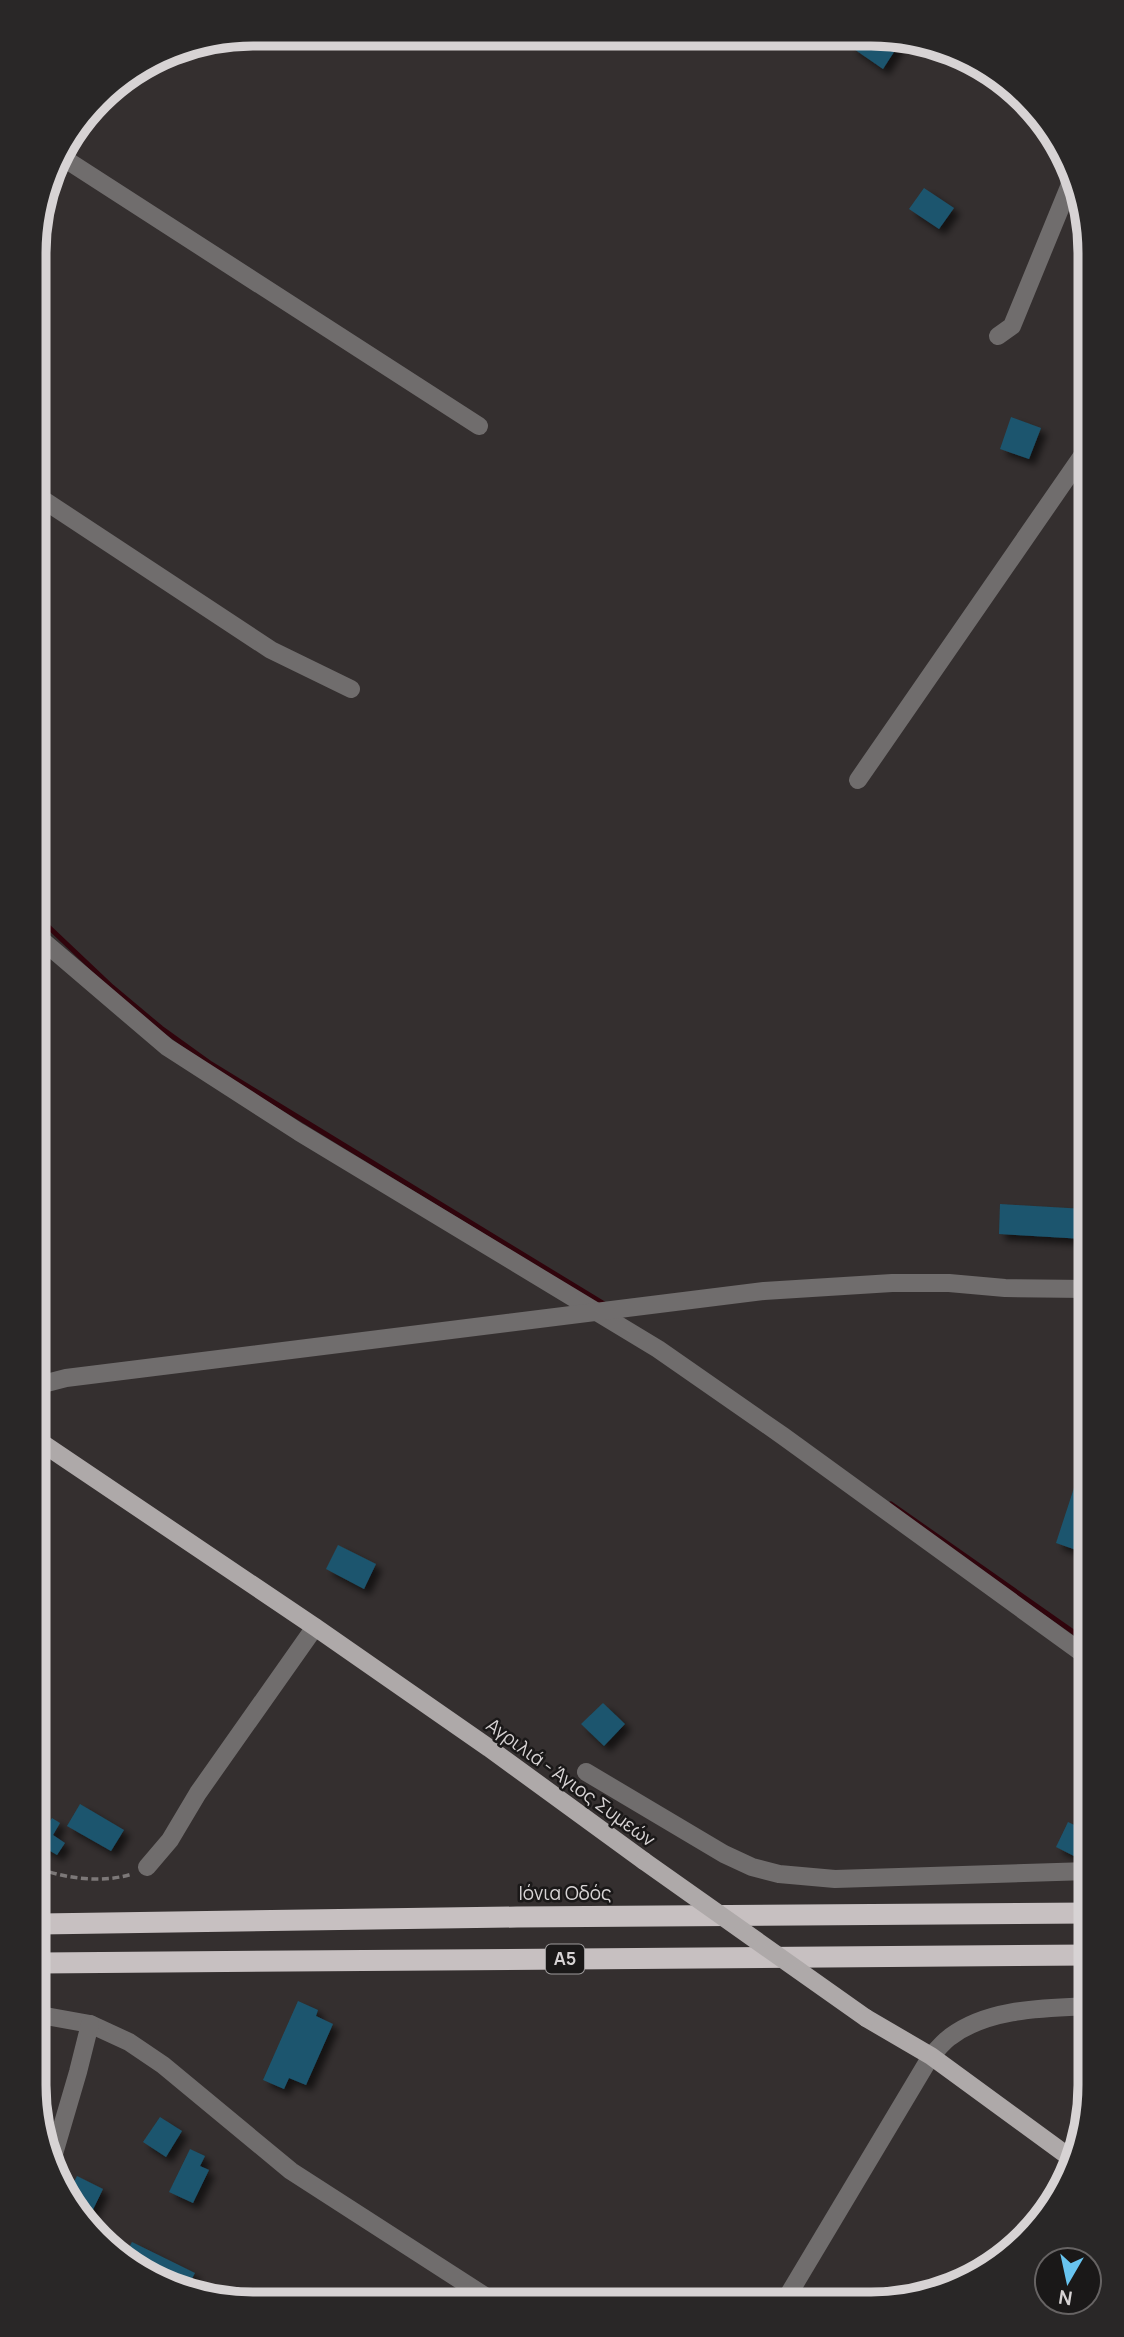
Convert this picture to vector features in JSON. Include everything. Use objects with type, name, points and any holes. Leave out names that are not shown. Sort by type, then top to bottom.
[{"type":"highway","points":[[46,1913],[91,1924]]},
{"type":"highway","name":"Ιόνια Οδός","points":[[46,1924],[517,1916],[1078,1913]]},
{"type":"highway","name":"Α5","points":[[46,1963],[1078,1955]]},
{"type":"main road","name":"Αγριλιά - Άγιος Συμεών","points":[[46,1446],[315,1627],[866,2018],[931,2056],[1066,2155]]},
{"type":"street","points":[[67,160],[479,426]]},
{"type":"street","points":[[998,336],[1012,326],[1069,188]]},
{"type":"street","points":[[858,780],[1078,462]]},
{"type":"street","points":[[46,502],[271,650],[351,689]]},
{"type":"street","points":[[46,944],[167,1046],[299,1132],[658,1349],[783,1436],[1078,1650]]},
{"type":"street","points":[[46,1383],[66,1378],[764,1291],[892,1283],[1078,1289]]},
{"type":"street","points":[[147,1867],[170,1840],[212,1772],[315,1627]]},
{"type":"street","points":[[586,1772],[724,1854],[752,1867],[779,1874],[835,1879],[1078,1871]]},
{"type":"street","points":[[790,2292],[931,2056],[950,2037],[967,2026],[999,2015],[1078,2007]]},
{"type":"street","points":[[46,2016],[90,2024],[129,2042],[163,2065],[291,2171],[479,2292]]},
{"type":"street","points":[[55,2149],[90,2024]]},
{"type":"path","points":[[46,1870],[78,1878],[107,1878],[128,1875],[147,1867]]},
{"type":"building","points":[[852,46],[897,47],[883,69]]},
{"type":"building","points":[[924,188],[954,208],[939,229],[909,209]]},
{"type":"building","points":[[1011,417],[1041,428],[1029,459],[1000,449]]},
{"type":"building","points":[[1000,1204],[1078,1209],[1078,1239],[999,1234]]},
{"type":"building","points":[[1078,1476],[1078,1551],[1056,1543]]},
{"type":"building","points":[[338,1545],[376,1564],[364,1589],[326,1569]]},
{"type":"building","points":[[603,1703],[625,1724],[604,1746],[581,1724]]},
{"type":"building","points":[[80,1804],[124,1830],[111,1851],[67,1826]]},
{"type":"building","points":[[52,1818],[60,1823],[53,1835],[65,1843],[57,1855],[46,1849],[46,1827]]},
{"type":"building","points":[[1068,1822],[1078,1827],[1078,1858],[1056,1847]]},
{"type":"building","points":[[298,2001],[318,2010],[316,2016],[333,2024],[306,2085],[289,2078],[284,2089],[263,2080]]},
{"type":"building","points":[[160,2117],[182,2131],[166,2157],[143,2142]]},
{"type":"building","points":[[190,2149],[205,2156],[200,2166],[209,2170],[193,2203],[169,2192]]},
{"type":"building","points":[[77,2176],[103,2189],[91,2214],[88,2211],[72,2186]]},
{"type":"building","points":[[132,2242],[195,2273],[191,2281],[173,2276],[128,2250]]},
{"type":"waterway","points":[[46,925],[112,987],[161,1028],[211,1064],[604,1304]]},
{"type":"waterway","points":[[891,1504],[1078,1635]]}]
